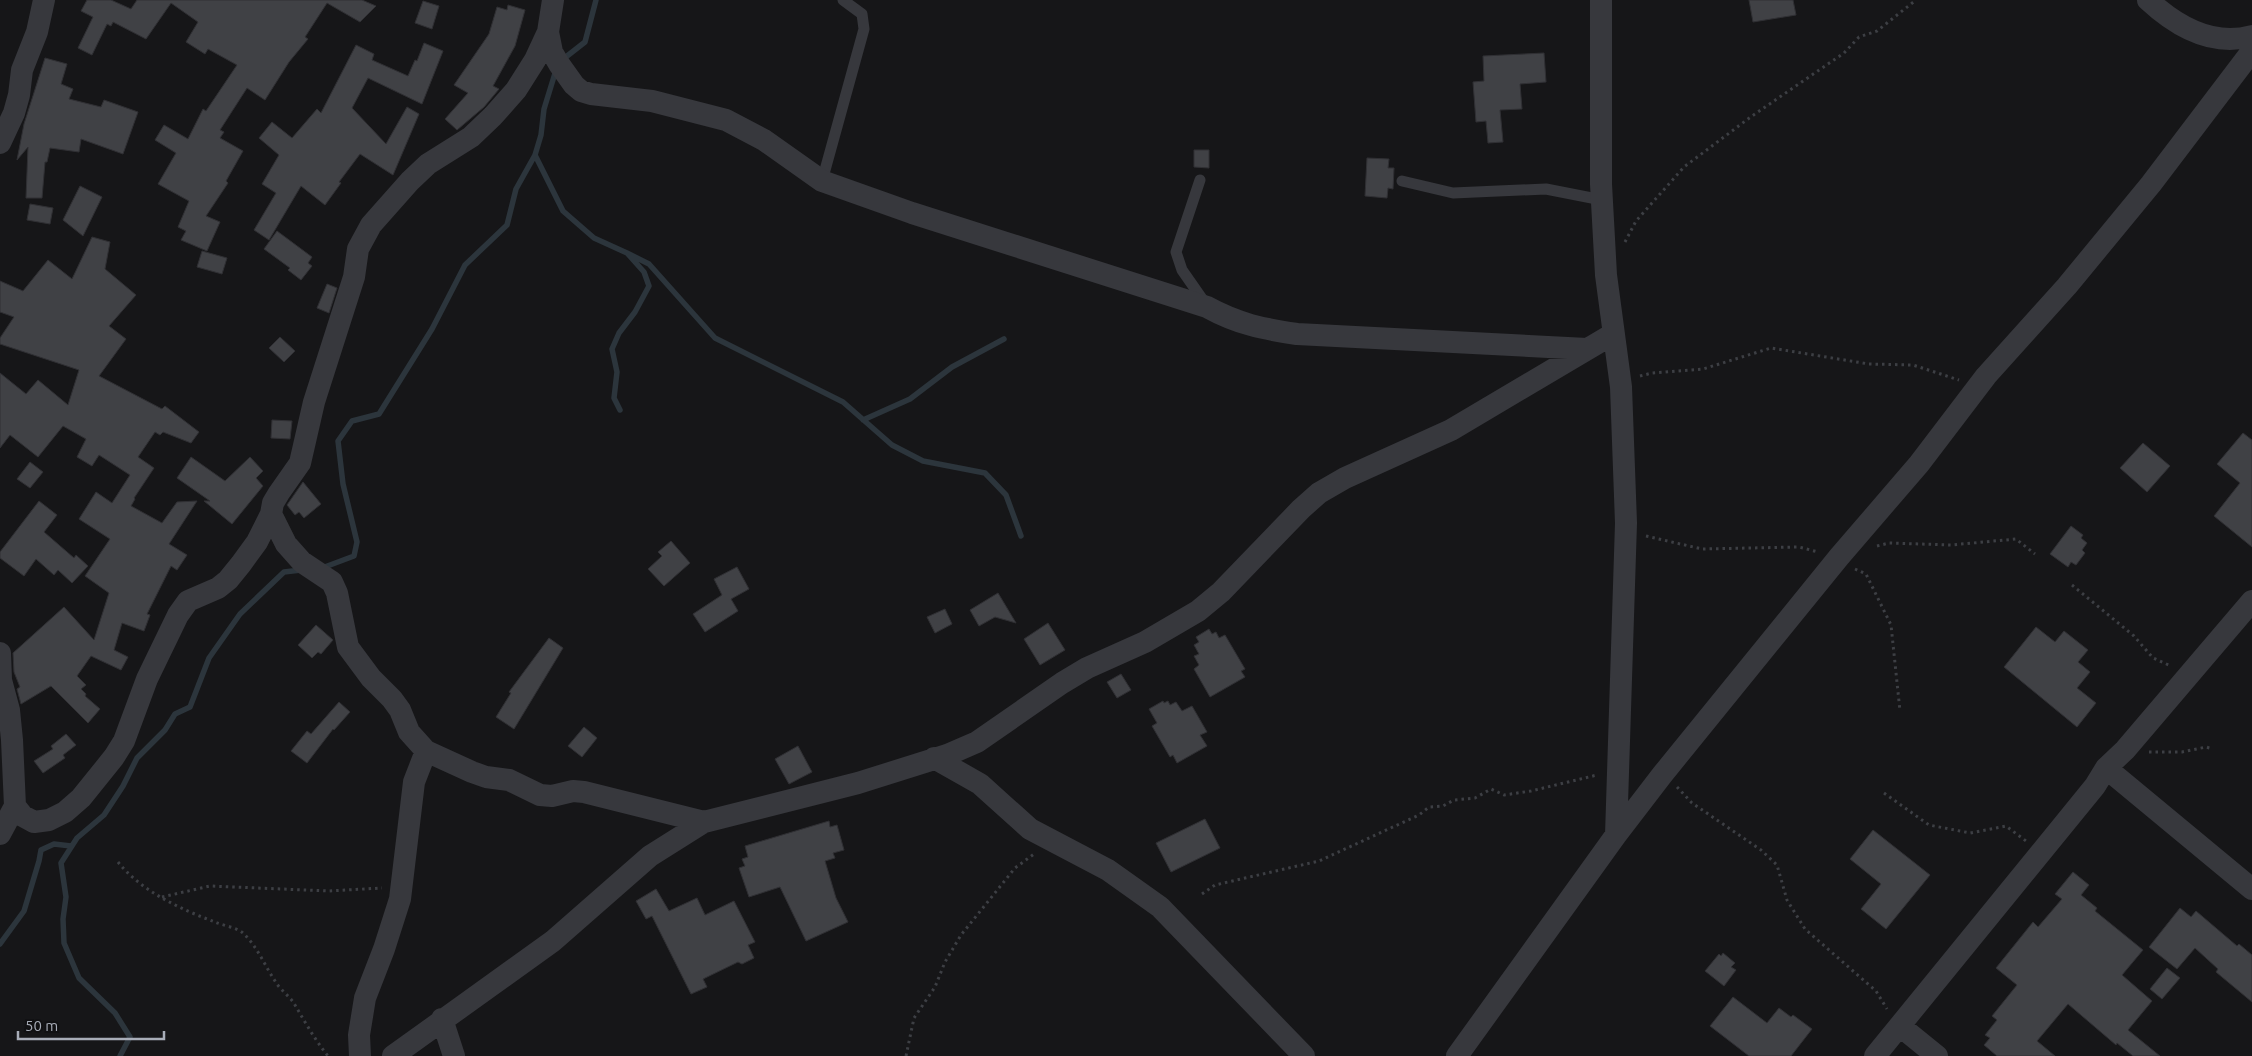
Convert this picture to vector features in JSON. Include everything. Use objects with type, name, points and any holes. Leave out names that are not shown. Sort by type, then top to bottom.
[{"type":"street","points":[[0,144],[14,113],[19,95],[22,70],[37,32],[44,0]]},
{"type":"street","points":[[15,806],[23,816],[34,822],[49,820],[65,812],[81,798],[124,740],[147,679],[188,601],[218,588],[228,580],[257,542],[271,514],[273,503],[278,493],[300,463],[314,402],[354,277],[358,250],[371,225],[410,180],[428,164],[471,137],[494,116],[516,90],[535,60],[548,32],[553,0]]},
{"type":"street","points":[[1601,0],[1602,200],[1606,274],[1621,387],[1626,532],[1616,835]]},
{"type":"street","points":[[2148,0],[2176,23],[2195,33],[2217,38],[2242,39],[2252,36]]},
{"type":"street","points":[[548,32],[552,52],[574,85],[582,91],[591,94],[652,101],[726,120],[764,140],[822,181],[912,213],[1208,307],[1253,327],[1297,334],[1587,349]]},
{"type":"street","points":[[1457,1056],[1616,835],[1662,775],[1838,559],[1919,464],[1986,376],[2067,286],[2151,184],[2252,51]]},
{"type":"street","points":[[393,1056],[553,941],[642,862],[704,822],[858,783],[977,742],[1062,683],[1087,668],[1145,642],[1198,611],[1220,592],[1319,493],[1345,478],[1451,430],[1613,334]]},
{"type":"street","points":[[271,514],[276,526],[302,562],[332,582],[338,593],[348,647],[372,678],[392,699],[400,710],[409,732],[426,751],[472,772],[486,777],[509,780],[540,795],[552,796],[573,791],[584,792],[704,822]]},
{"type":"street","points":[[1875,1056],[2095,786],[2106,768],[2125,750],[2252,602]]},
{"type":"street","points":[[0,653],[1,680],[9,710],[12,740],[15,806],[0,834]]},
{"type":"street","points":[[360,1056],[359,1035],[365,998],[384,949],[402,886],[414,782],[426,751]]},
{"type":"street","points":[[934,758],[980,784],[1030,829],[1108,870],[1160,907],[1304,1056]]},
{"type":"street","points":[[2106,768],[2252,889]]},
{"type":"street","points":[[442,1019],[454,1056]]},
{"type":"street","points":[[1900,1026],[1937,1056]]},
{"type":"lane","points":[[822,181],[864,29],[862,14],[843,0]]},
{"type":"lane","points":[[1200,180],[1176,252],[1182,270],[1208,307]]},
{"type":"lane","points":[[1402,181],[1453,193],[1546,189],[1602,200]]},
{"type":"path","points":[[1623,244],[1636,221],[1684,166],[1752,116],[1844,53],[1859,37],[1877,31],[1916,0]]},
{"type":"path","points":[[1621,387],[1631,378],[1652,373],[1703,369],[1771,348],[1869,364],[1914,365],[1965,382],[1986,376]]},
{"type":"path","points":[[1626,532],[1702,549],[1799,547],[1838,559],[1866,574],[1891,625],[1900,711]]},
{"type":"path","points":[[1872,548],[1889,543],[1951,545],[2016,539],[2035,554]]},
{"type":"path","points":[[2072,585],[2134,636],[2153,658],[2190,674]]},
{"type":"path","points":[[2125,750],[2132,753],[2182,752],[2206,747],[2213,749]]},
{"type":"path","points":[[1202,894],[1215,885],[1319,861],[1419,815],[1428,807],[1443,806],[1454,800],[1475,798],[1491,789],[1504,796],[1596,775],[1618,775]]},
{"type":"path","points":[[1662,775],[1684,792],[1692,804],[1761,850],[1777,865],[1787,900],[1805,929],[1876,991],[1900,1026]]},
{"type":"path","points":[[1884,793],[1929,825],[1970,833],[2006,826],[2041,852]]},
{"type":"path","points":[[906,1056],[914,1018],[936,987],[945,962],[961,935],[1015,868],[1052,841]]},
{"type":"path","points":[[118,862],[142,886],[215,923],[243,933],[284,995],[294,1003],[300,1016],[328,1056]]},
{"type":"path","points":[[162,897],[210,886],[329,891],[402,886]]},
{"type":"building","points":[[87,0],[111,0],[131,9],[137,0],[362,0],[376,6],[360,22],[327,3],[305,37],[308,39],[289,62],[265,100],[247,88],[220,130],[224,132],[220,138],[243,151],[226,181],[228,183],[206,216],[220,222],[207,251],[181,240],[186,231],[178,227],[189,201],[158,184],[176,153],[155,140],[164,125],[188,139],[203,109],[206,111],[237,65],[208,49],[205,54],[186,42],[198,22],[171,3],[146,39],[113,22],[111,26],[107,24],[92,55],[78,48],[93,17],[81,11]]},
{"type":"building","points":[[1749,0],[1793,0],[1796,15],[1753,22]]},
{"type":"building","points":[[423,1],[439,6],[432,29],[415,23]]},
{"type":"building","points":[[508,5],[525,10],[515,46],[493,86],[499,89],[484,107],[457,130],[445,119],[468,93],[454,85],[489,34],[497,7],[507,10]]},
{"type":"building","points":[[424,43],[443,51],[422,104],[368,78],[352,108],[386,144],[407,107],[419,114],[393,175],[360,154],[325,205],[301,186],[269,240],[254,230],[276,193],[262,184],[279,155],[259,138],[272,122],[292,138],[317,109],[321,113],[356,45],[374,54],[372,60],[408,76],[415,60],[417,61]]},
{"type":"building","points":[[1544,53],[1546,82],[1520,84],[1522,109],[1500,110],[1503,142],[1488,143],[1486,121],[1476,122],[1473,82],[1484,81],[1483,56]]},
{"type":"building","points":[[45,58],[67,64],[61,84],[73,89],[69,99],[101,107],[104,100],[138,112],[123,154],[81,139],[79,152],[50,148],[47,162],[45,162],[42,198],[26,198],[28,147],[17,160],[24,124]]},
{"type":"building","points":[[1194,150],[1209,150],[1209,168],[1194,167]]},
{"type":"building","points":[[1367,158],[1389,159],[1388,168],[1394,168],[1393,189],[1388,188],[1387,198],[1365,196]]},
{"type":"building","points":[[80,186],[102,197],[83,236],[63,220]]},
{"type":"building","points":[[30,204],[53,208],[50,224],[27,220]]},
{"type":"building","points":[[277,231],[312,257],[308,263],[312,266],[301,280],[288,270],[290,268],[264,249]]},
{"type":"building","points":[[92,237],[110,242],[105,269],[136,295],[109,326],[126,339],[99,376],[162,409],[165,406],[199,432],[191,443],[163,432],[160,435],[155,432],[138,457],[154,468],[134,498],[131,506],[162,523],[177,502],[197,501],[169,544],[187,555],[177,570],[171,566],[147,614],[150,615],[144,631],[122,623],[114,650],[128,657],[121,670],[91,656],[77,676],[86,685],[81,689],[86,694],[85,696],[100,709],[88,723],[51,686],[21,704],[17,689],[20,687],[14,672],[13,653],[64,607],[94,640],[109,593],[85,576],[110,539],[79,519],[96,492],[112,503],[130,475],[99,455],[92,466],[77,457],[86,439],[63,426],[38,457],[10,435],[0,448],[0,373],[26,394],[38,380],[68,405],[79,370],[0,344],[0,338],[14,317],[0,312],[0,281],[23,291],[48,260],[72,279]]},
{"type":"building","points":[[202,251],[227,258],[222,274],[197,267]]},
{"type":"building","points":[[327,284],[337,288],[329,313],[317,308]]},
{"type":"building","points":[[280,337],[295,351],[284,362],[269,348]]},
{"type":"building","points":[[272,420],[292,421],[290,439],[271,438]]},
{"type":"building","points":[[2243,433],[2252,440],[2252,547],[2214,516],[2240,483],[2217,464]]},
{"type":"building","points":[[2143,443],[2170,466],[2147,492],[2120,468]]},
{"type":"building","points":[[191,457],[225,481],[250,457],[263,471],[256,478],[263,486],[232,524],[204,501],[210,501],[177,478]]},
{"type":"building","points":[[30,462],[43,472],[30,488],[17,479]]},
{"type":"building","points":[[303,482],[321,504],[304,518],[299,512],[295,515],[287,505]]},
{"type":"building","points":[[39,501],[57,515],[44,532],[74,558],[76,555],[88,566],[72,583],[58,570],[54,575],[36,559],[24,576],[0,558],[0,552]]},
{"type":"building","points":[[2071,526],[2083,535],[2081,538],[2087,543],[2082,550],[2085,553],[2076,565],[2071,562],[2068,567],[2050,554]]},
{"type":"building","points":[[671,541],[690,563],[664,586],[648,569],[662,556],[658,552]]},
{"type":"building","points":[[737,567],[749,589],[731,599],[738,611],[705,632],[693,614],[722,595],[714,579]]},
{"type":"building","points":[[998,593],[1016,623],[995,617],[979,626],[970,610]]},
{"type":"building","points":[[945,609],[952,624],[935,633],[927,617]]},
{"type":"building","points":[[1048,623],[1065,650],[1040,665],[1024,639]]},
{"type":"building","points":[[316,625],[333,640],[321,654],[318,652],[312,658],[298,645]]},
{"type":"building","points":[[2036,627],[2055,642],[2064,631],[2088,650],[2078,662],[2090,672],[2077,688],[2096,703],[2077,727],[2004,667]]},
{"type":"building","points":[[1209,629],[1212,634],[1216,632],[1219,638],[1225,635],[1245,669],[1241,671],[1245,677],[1210,697],[1194,669],[1199,665],[1194,656],[1199,654],[1194,645],[1199,642],[1196,637]]},
{"type":"building","points":[[549,638],[563,648],[514,729],[496,717],[511,693],[509,692]]},
{"type":"building","points":[[1121,674],[1131,690],[1117,698],[1107,682]]},
{"type":"building","points":[[1163,701],[1164,703],[1168,701],[1170,705],[1176,702],[1182,711],[1192,706],[1207,732],[1200,735],[1207,746],[1177,763],[1173,755],[1170,757],[1152,726],[1157,723],[1149,709]]},
{"type":"building","points":[[339,702],[350,712],[333,729],[307,763],[291,751],[307,731],[311,734]]},
{"type":"building","points":[[584,727],[597,738],[582,757],[568,746]]},
{"type":"building","points":[[66,734],[76,745],[63,755],[65,758],[43,773],[34,761],[53,749],[51,746]]},
{"type":"building","points":[[798,746],[812,772],[789,784],[775,759]]},
{"type":"building","points":[[1205,819],[1220,848],[1171,872],[1156,843]]},
{"type":"building","points":[[829,821],[830,827],[837,825],[844,850],[833,853],[835,858],[825,861],[836,898],[848,922],[806,941],[780,887],[749,897],[739,868],[745,866],[742,859],[748,857],[745,846]]},
{"type":"building","points":[[1873,830],[1930,875],[1886,929],[1861,909],[1881,884],[1850,859]]},
{"type":"building","points":[[2073,872],[2089,885],[2081,895],[2097,908],[2095,911],[2143,950],[2122,975],[2152,1001],[2128,1030],[2160,1056],[2133,1056],[2117,1043],[2116,1045],[2068,1004],[2037,1041],[2055,1056],[1997,1056],[1984,1045],[1990,1038],[1985,1035],[1997,1020],[1992,1016],[2017,985],[1996,968],[2033,922],[2038,927],[2062,899],[2055,894]]},
{"type":"building","points":[[656,889],[669,911],[697,898],[705,915],[734,901],[755,942],[748,945],[754,958],[742,964],[738,962],[703,979],[707,987],[691,994],[652,916],[646,919],[636,901]]},
{"type":"building","points":[[2180,908],[2191,917],[2196,911],[2237,946],[2239,944],[2252,955],[2252,1002],[2216,972],[2218,969],[2195,948],[2177,969],[2149,947]]},
{"type":"building","points":[[1723,953],[1735,963],[1731,967],[1736,970],[1724,986],[1705,971],[1719,954],[1721,956]]},
{"type":"building","points":[[2167,968],[2180,978],[2162,999],[2150,989]]},
{"type":"building","points":[[1733,997],[1767,1023],[1779,1008],[1791,1017],[1793,1015],[1812,1029],[1791,1056],[1749,1056],[1710,1026]]},
{"type":"waterway","points":[[562,60],[585,42],[596,0]]},
{"type":"waterway","points":[[322,568],[354,556],[357,542],[343,484],[338,441],[352,421],[379,414],[432,329],[465,265],[507,225],[516,189],[535,155],[541,135],[544,109],[556,70]]},
{"type":"waterway","points":[[535,155],[563,211],[594,238],[627,253],[644,272],[649,286],[635,312],[619,333],[612,349],[617,372],[614,398],[620,410]]},
{"type":"waterway","points":[[627,253],[649,264],[715,338],[843,402],[892,445],[923,461],[985,473],[1006,495],[1021,536]]},
{"type":"waterway","points":[[863,420],[910,399],[952,367],[1004,339]]},
{"type":"waterway","points":[[120,1056],[130,1037],[115,1013],[79,978],[64,943],[63,919],[66,897],[61,863],[77,838],[104,815],[123,786],[137,758],[165,730],[175,714],[190,707],[209,658],[240,614],[284,572],[301,570]]},
{"type":"waterway","points":[[0,944],[24,911],[41,850],[54,844],[71,846]]}]
